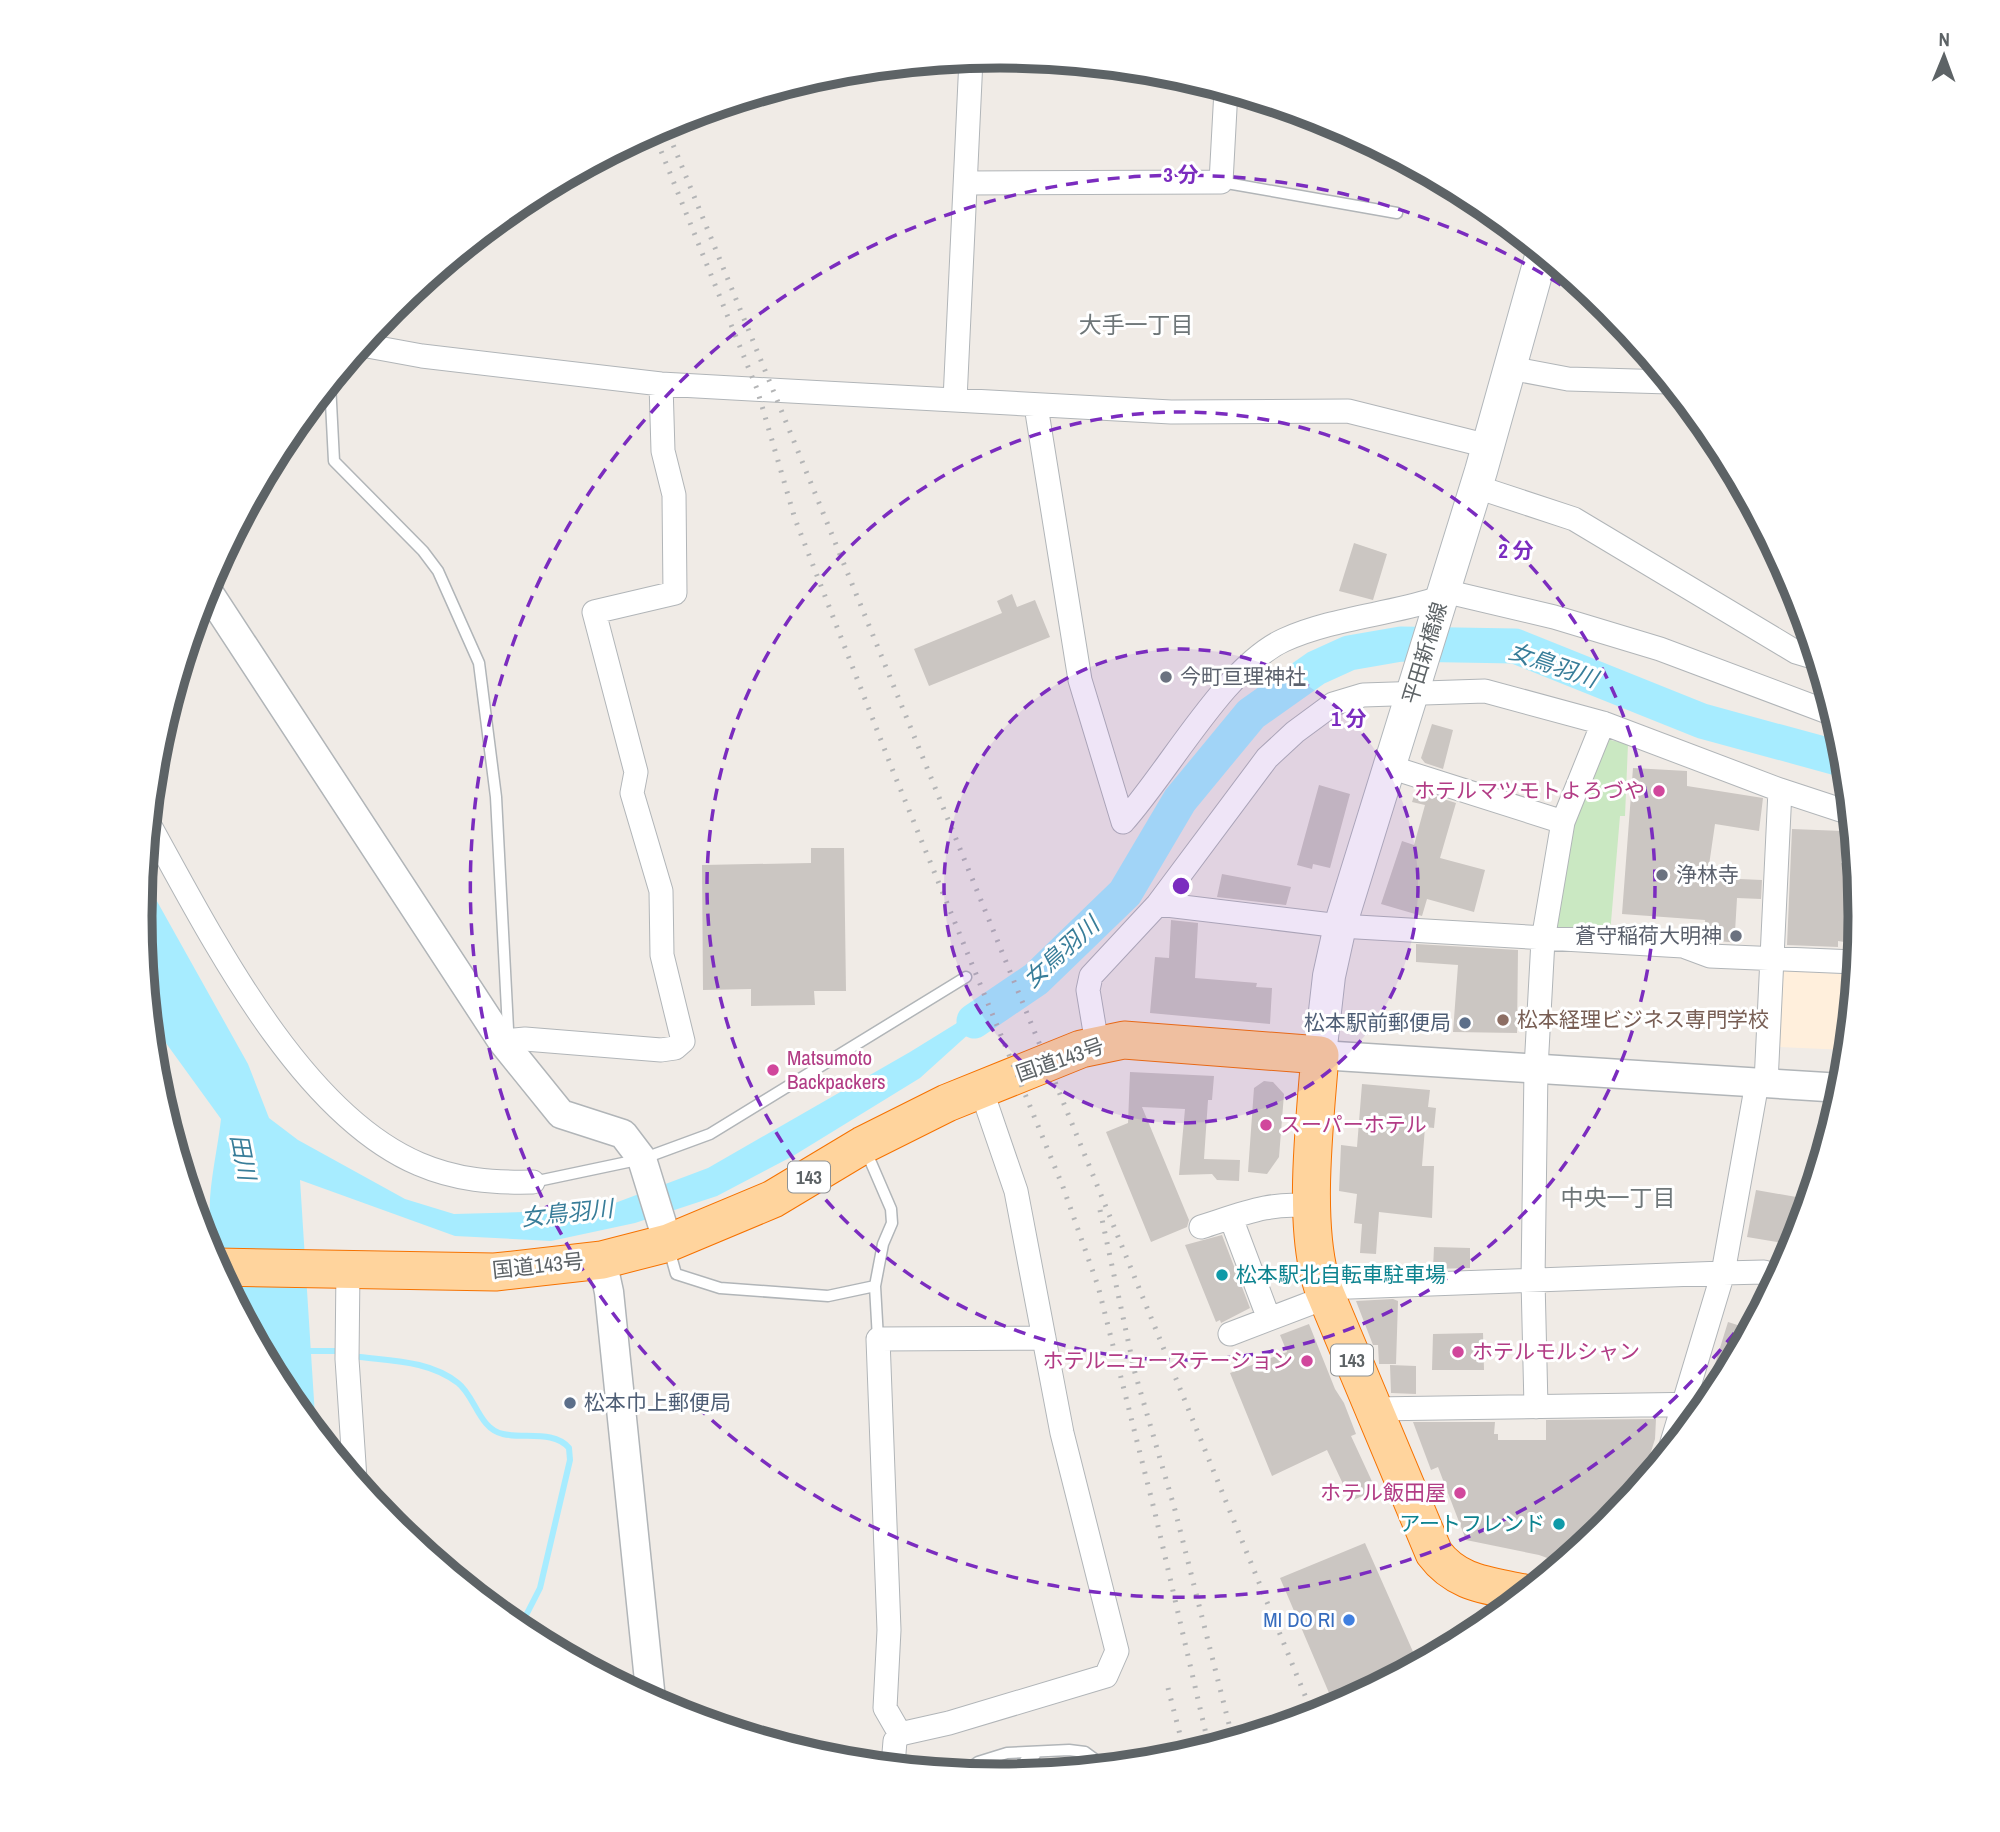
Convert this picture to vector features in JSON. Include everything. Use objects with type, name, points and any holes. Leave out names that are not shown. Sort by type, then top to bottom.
[{"type":"highway","name":"国道143号","points":[[229,1267],[495,1272],[602,1260],[666,1234],[773,1199],[863,1145],[947,1103],[1097,1044],[1124,1040],[1320,1055]]},
{"type":"highway","name":"143","points":[[1320,1055],[1312,1208],[1313,1249],[1325,1292],[1434,1553],[1444,1566],[1464,1579],[1514,1591]]},
{"type":"main road","name":"平田新橋線","points":[[1320,1055],[1329,976],[1340,926],[1476,487],[1539,263]]},
{"type":"street","points":[[955,400],[971,69]]},
{"type":"street","points":[[967,183],[1221,182],[1226,99]]},
{"type":"street","points":[[373,347],[422,356],[662,384],[1171,412],[1348,411],[1488,446]]},
{"type":"street","points":[[1510,368],[1568,379],[1658,382]]},
{"type":"street","points":[[502,1041],[525,1040],[661,1050],[675,1048],[683,1041],[662,955],[661,891],[632,793],[636,772],[594,611],[675,593],[674,495],[663,451],[662,384]]},
{"type":"street","points":[[1037,406],[1080,680],[1123,822],[1152,789],[1234,677],[1266,652],[1284,640],[1433,600],[1554,617],[1660,649],[1822,710]]},
{"type":"street","points":[[1476,487],[1574,519],[1796,652],[1807,655]]},
{"type":"street","points":[[214,600],[502,1041],[561,1114],[622,1134],[645,1165],[666,1234]]},
{"type":"street","points":[[1097,1044],[1088,990],[1091,976],[1158,904],[1267,758],[1295,732],[1333,704],[1416,685],[1485,691],[1603,723],[1780,790],[1841,810]]},
{"type":"street","points":[[1536,1407],[1533,1280],[1536,1069],[1543,940],[1563,822],[1603,723]]},
{"type":"street","points":[[1390,767],[1563,822]]},
{"type":"street","points":[[1676,1427],[1723,1273],[1761,1083],[1780,790]]},
{"type":"street","points":[[157,837],[252,1001],[299,1066],[351,1120],[417,1163],[449,1175],[479,1182],[533,1182]]},
{"type":"street","points":[[1158,904],[1340,926],[1543,940],[1683,946],[1710,956],[1846,961]]},
{"type":"street","points":[[1320,1055],[1830,1087]]},
{"type":"street","points":[[893,1756],[895,1741],[900,1734],[949,1723],[1106,1676],[1117,1651],[1062,1433],[1016,1191],[981,1089]]},
{"type":"street","points":[[1201,1227],[1289,1203],[1312,1208]]},
{"type":"street","points":[[1231,1218],[1269,1318]]},
{"type":"street","points":[[602,1260],[609,1292],[651,1688]]},
{"type":"street","points":[[343,1269],[354,1464]]},
{"type":"street","points":[[1233,1330],[1269,1318],[1325,1292],[1533,1280],[1768,1273]]},
{"type":"street","points":[[900,1734],[885,1708],[889,1630],[878,1339],[1044,1338]]},
{"type":"street","points":[[1373,1409],[1692,1405]]},
{"type":"lane","points":[[1221,182],[1397,213]]},
{"type":"lane","points":[[331,396],[334,461],[423,551],[438,571],[479,663],[497,808],[508,1029],[502,1041]]},
{"type":"lane","points":[[533,1182],[645,1165],[710,1135],[966,977]]},
{"type":"lane","points":[[863,1145],[891,1209],[892,1223],[883,1244],[875,1286],[878,1339]]},
{"type":"lane","points":[[666,1234],[676,1274],[719,1287],[828,1296],[875,1286]]},
{"type":"lane","points":[[981,1763],[993,1756],[1038,1753],[1086,1752],[1094,1758]]},
{"type":"lane","points":[[1024,1763],[1038,1753]]},
{"type":"shaded area","points":[[1783,970],[1846,974],[1836,1050],[1779,1047]]},
{"type":"green space","points":[[1606,739],[1628,744],[1625,816],[1620,816],[1610,934],[1563,932],[1555,926],[1571,826]]},
{"type":"water","name":"田川","points":[[153,894],[248,1064],[269,1118],[298,1140],[405,1199],[454,1214],[524,1212],[615,1203],[708,1168],[910,1052],[1033,976],[920,1078],[793,1156],[717,1196],[635,1223],[551,1241],[455,1236],[300,1180],[315,1415],[266,1340],[240,1291],[211,1226],[212,1181],[221,1119],[162,1037],[154,971]]},
{"type":"building","points":[[1354,543],[1387,554],[1373,600],[1339,591]]},
{"type":"building","points":[[1012,594],[1017,607],[1035,600],[1050,637],[929,686],[914,649],[1002,613],[997,601]]},
{"type":"building","points":[[1432,724],[1453,730],[1443,769],[1425,763],[1421,758]]},
{"type":"building","points":[[1633,768],[1687,771],[1687,786],[1763,798],[1759,831],[1715,824],[1708,872],[1718,873],[1718,878],[1762,880],[1761,899],[1737,898],[1735,932],[1740,932],[1740,943],[1706,940],[1705,920],[1622,914]]},
{"type":"building","points":[[1319,785],[1350,794],[1330,868],[1313,864],[1312,869],[1297,865]]},
{"type":"building","points":[[1416,790],[1456,803],[1440,858],[1485,870],[1474,912],[1427,899],[1422,916],[1381,904],[1402,841],[1414,845],[1425,805],[1412,802]]},
{"type":"building","points":[[1792,829],[1842,831],[1841,863],[1846,863],[1847,942],[1838,941],[1838,947],[1787,945]]},
{"type":"building","points":[[811,848],[844,848],[846,991],[814,991],[815,1005],[751,1006],[751,989],[703,990],[702,865],[811,863]]},
{"type":"building","points":[[1222,874],[1291,887],[1286,905],[1217,897]]},
{"type":"building","points":[[1171,920],[1198,923],[1195,978],[1257,983],[1256,987],[1272,988],[1270,1024],[1150,1013],[1155,957],[1169,958]]},
{"type":"building","points":[[1416,944],[1518,950],[1517,1033],[1453,1032],[1458,965],[1416,962]]},
{"type":"building","points":[[1130,1072],[1214,1076],[1212,1100],[1208,1100],[1204,1159],[1240,1160],[1239,1181],[1217,1180],[1212,1174],[1179,1175],[1185,1109],[1142,1107],[1189,1220],[1187,1227],[1151,1242],[1106,1132],[1128,1123]]},
{"type":"building","name":"スーパーホテル","points":[[1264,1081],[1273,1082],[1284,1094],[1279,1157],[1267,1174],[1248,1172],[1254,1088]]},
{"type":"building","points":[[1362,1084],[1430,1090],[1428,1107],[1436,1108],[1434,1128],[1425,1127],[1422,1166],[1434,1166],[1432,1218],[1379,1212],[1376,1254],[1360,1253],[1362,1224],[1354,1223],[1357,1194],[1339,1191],[1341,1145],[1357,1147]]},
{"type":"building","points":[[1756,1190],[1800,1198],[1782,1243],[1747,1237]]},
{"type":"building","name":"松本駅北自転車駐車場","points":[[1222,1235],[1250,1308],[1221,1323],[1220,1320],[1216,1322],[1185,1245]]},
{"type":"building","points":[[1434,1247],[1470,1248],[1470,1268],[1433,1269]]},
{"type":"building","points":[[1356,1301],[1398,1301],[1396,1364],[1379,1364],[1378,1345],[1373,1345]]},
{"type":"building","points":[[1728,1322],[1741,1326],[1734,1340],[1711,1378]]},
{"type":"building","points":[[1309,1324],[1356,1434],[1351,1436],[1376,1490],[1351,1501],[1327,1450],[1272,1476],[1230,1373],[1287,1352],[1280,1335]]},
{"type":"building","name":"ホテルモルシャン","points":[[1483,1333],[1484,1370],[1432,1370],[1433,1334]]},
{"type":"building","points":[[1390,1365],[1416,1366],[1416,1394],[1391,1393]]},
{"type":"building","points":[[1656,1419],[1655,1439],[1648,1462],[1637,1475],[1551,1559],[1466,1540],[1438,1467],[1431,1470],[1413,1422],[1495,1422],[1494,1434],[1498,1434],[1498,1440],[1546,1440],[1546,1420]]},
{"type":"building","name":"MI DO RI","points":[[1365,1543],[1414,1655],[1330,1696],[1280,1578]]},
{"type":"waterway","name":"女鳥羽川","points":[[974,1021],[1036,979],[1125,893],[1180,800],[1251,714],[1316,668],[1349,653],[1401,644],[1515,646],[1702,721],[1832,756]]},
{"type":"waterway","points":[[305,1351],[335,1351]]},
{"type":"waterway","points":[[360,1357],[411,1363],[436,1370],[464,1389],[488,1426],[495,1431],[511,1435],[547,1437],[563,1442],[569,1448],[570,1460],[540,1588],[525,1618]]},
{"type":"railway","points":[[669,136],[1309,1705]]},
{"type":"railway","points":[[657,141],[757,389],[795,519],[893,771],[1063,1187],[1098,1286],[1155,1513],[1207,1738]]},
{"type":"railway","points":[[1100,1210],[1135,1373],[1175,1510],[1231,1731]]},
{"type":"railway","points":[[1168,1688],[1182,1743]]},
{"type":"place","name":"今町亘理神社","points":[[1166,677]]},
{"type":"place","name":"ホテルマツモトよろづや","points":[[1659,791]]},
{"type":"place","name":"浄林寺","points":[[1662,875]]},
{"type":"place","name":"蒼守稲荷大明神","points":[[1736,936]]},
{"type":"place","name":"松本経理ビジネス専門学校","points":[[1503,1020]]},
{"type":"place","name":"松本駅前郵便局","points":[[1465,1023]]},
{"type":"place","name":"Matsumoto Backpackers","points":[[773,1070]]},
{"type":"place","name":"スーパーホテル","points":[[1266,1125]]},
{"type":"place","name":"松本駅北自転車駐車場","points":[[1222,1275]]},
{"type":"place","name":"ホテルモルシャン","points":[[1458,1352]]},
{"type":"place","name":"ホテルニューステーション","points":[[1307,1361]]},
{"type":"place","name":"松本巾上郵便局","points":[[570,1403]]},
{"type":"place","name":"ホテル飯田屋","points":[[1460,1493]]},
{"type":"place","name":"アートフレンド","points":[[1559,1524]]},
{"type":"place","name":"MI DO RI","points":[[1349,1620]]},
{"type":"district","name":"大手一丁目","points":[[1136,325]]},
{"type":"district","name":"中央一丁目","points":[[1618,1198]]}]
